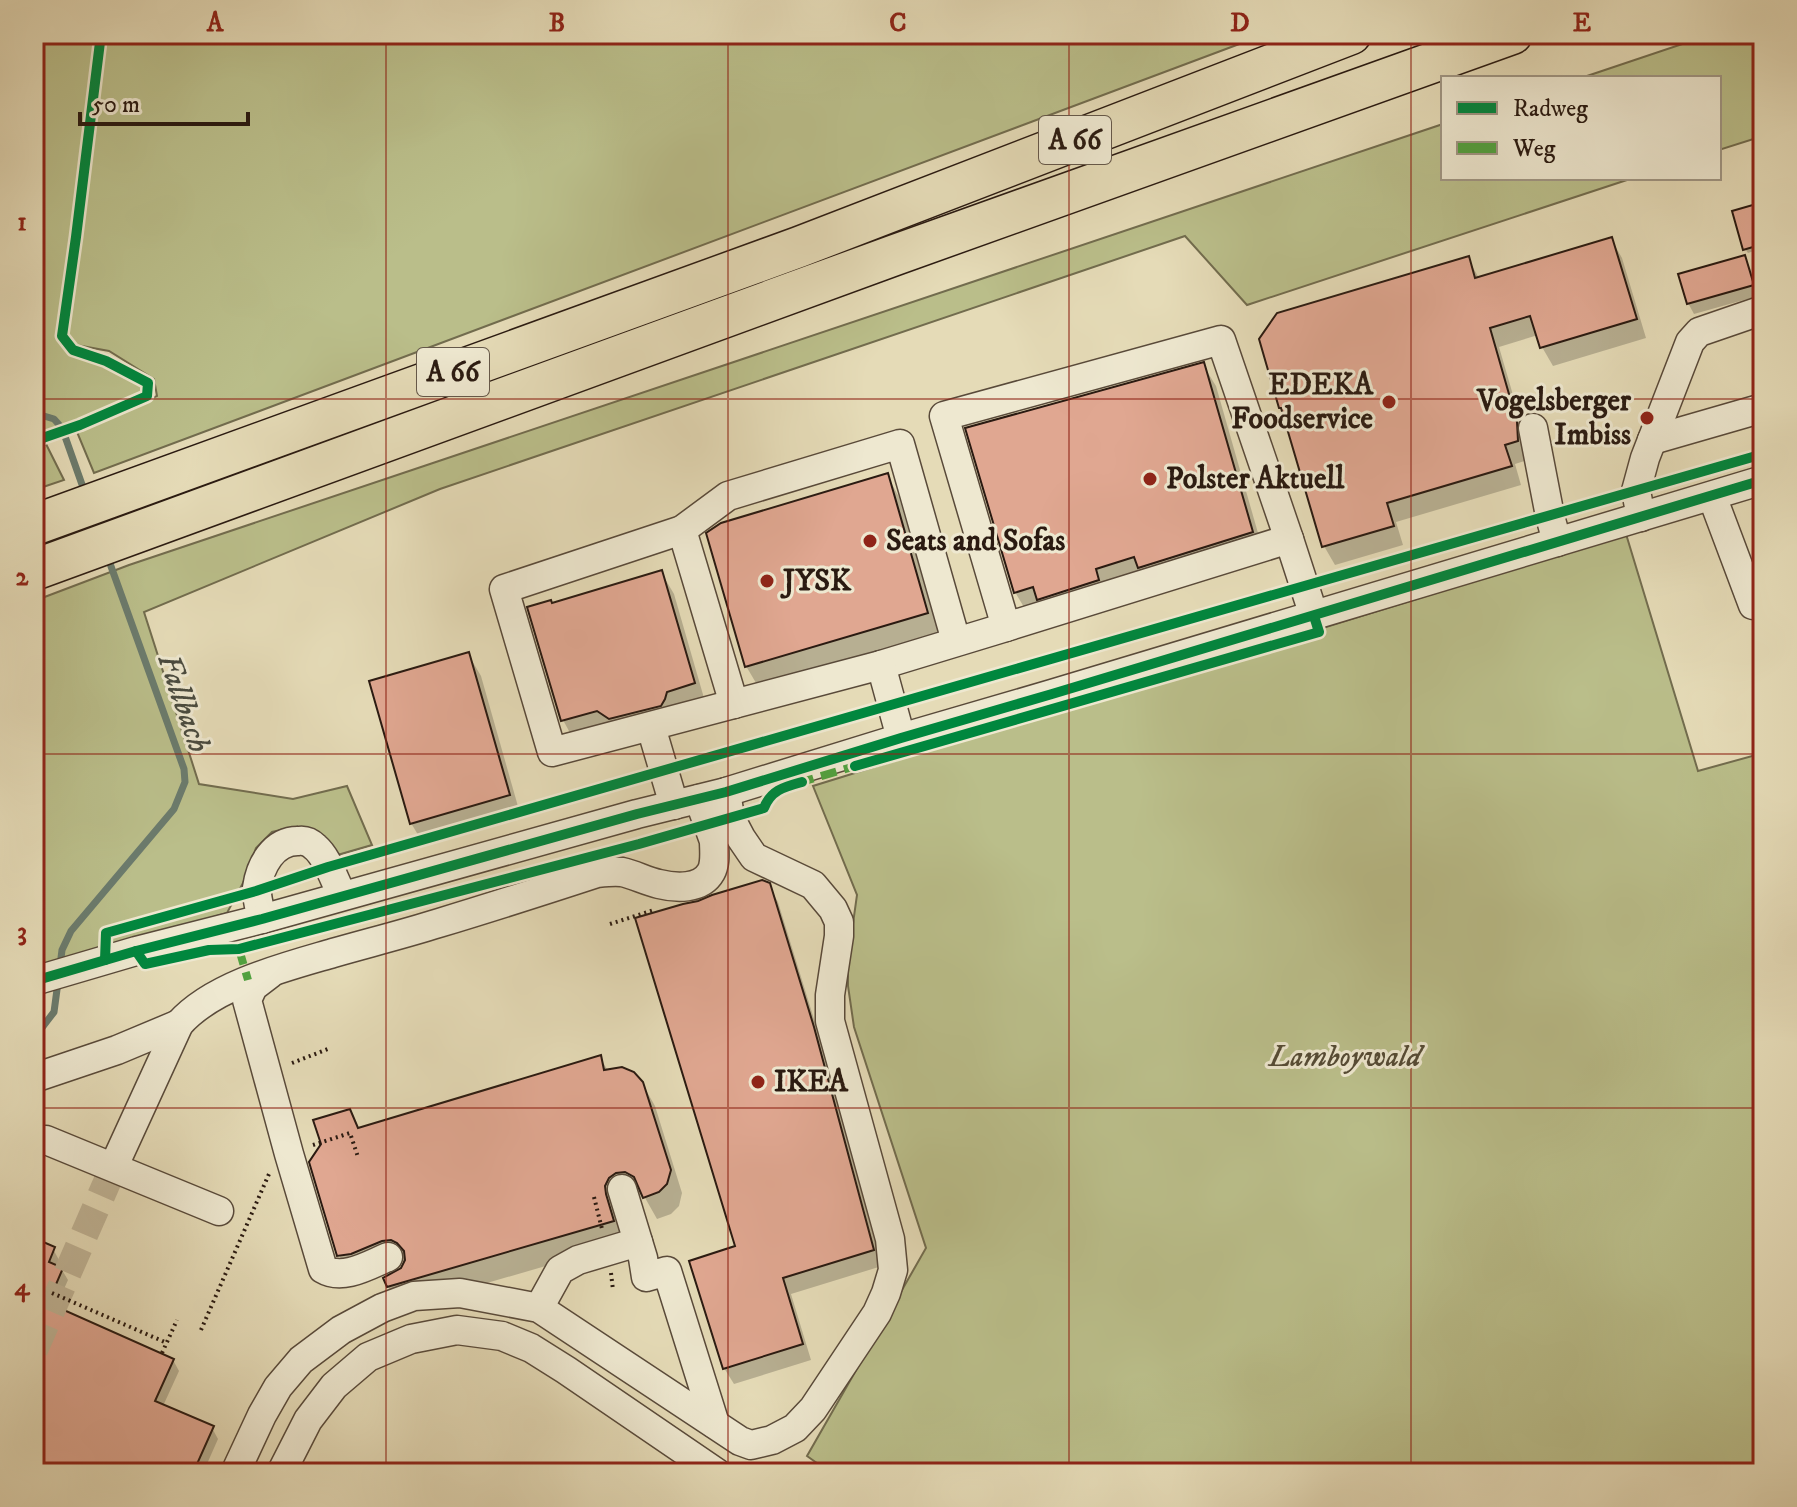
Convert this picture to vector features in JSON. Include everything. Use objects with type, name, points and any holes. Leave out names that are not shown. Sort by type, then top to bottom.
[{"type":"highway","name":"A 66","points":[[48,520],[799,247],[1351,34]]},
{"type":"highway","name":"A 66","points":[[34,570],[895,255],[1512,34]]},
{"type":"street","points":[[1641,517],[1636,491],[1690,342],[1699,332],[1763,310]]},
{"type":"street","points":[[1006,627],[944,416],[1221,340],[1314,616]]},
{"type":"street","points":[[1652,440],[1763,408]]},
{"type":"street","points":[[1533,428],[1554,529]]},
{"type":"street","points":[[956,641],[900,444],[728,496],[682,530],[504,589],[552,752],[881,665],[1289,539]]},
{"type":"street","points":[[34,981],[700,799],[1314,616],[1554,529],[1641,517],[1763,480]]},
{"type":"street","points":[[1712,496],[1753,605]]},
{"type":"street","points":[[682,530],[734,704]]},
{"type":"street","points":[[881,665],[901,738]]},
{"type":"street","points":[[235,1473],[278,1387],[301,1360],[341,1330],[382,1308],[414,1296],[460,1293],[539,1308],[740,1441],[751,1445],[772,1440],[795,1428],[813,1409],[877,1313],[893,1270],[890,1239],[830,1021],[839,922],[833,909],[813,885],[754,857],[730,817],[700,799],[663,770],[651,727]]},
{"type":"street","points":[[700,799],[714,841],[712,871]]},
{"type":"street","points":[[262,919],[256,891],[263,866],[279,845],[291,841],[304,840],[314,846],[325,859],[342,895]]},
{"type":"street","points":[[118,1157],[179,1024],[201,1006],[248,980],[597,873],[627,873],[676,888],[703,881],[712,871],[754,857]]},
{"type":"street","points":[[281,968],[253,987],[247,1000],[323,1269],[344,1274],[388,1257]]},
{"type":"street","points":[[34,1078],[117,1050],[179,1024]]},
{"type":"street","points":[[46,1140],[219,1211]]},
{"type":"street","points":[[622,1189],[646,1277],[667,1271],[715,1424]]},
{"type":"street","points":[[539,1308],[560,1270],[578,1260],[638,1242]]},
{"type":"street","points":[[281,1473],[308,1420],[334,1386],[368,1357],[411,1339],[457,1330],[502,1336],[531,1348],[717,1473]]},
{"type":"path","points":[[181,912],[1304,586],[1554,529]]},
{"type":"path","points":[[201,1330],[276,1158],[350,1133],[358,1157]]},
{"type":"path","points":[[52,1293],[167,1343]]},
{"type":"path","points":[[162,1353],[177,1320]]},
{"type":"green space","points":[[34,34],[1266,34],[94,473],[77,432],[157,396],[154,379],[109,351],[65,343],[71,353],[105,364],[142,384],[143,394],[34,439]]},
{"type":"green space","points":[[1712,34],[1763,34],[1763,136],[1721,149],[1721,76],[1587,76]]},
{"type":"green space","points":[[1441,125],[1441,180],[1627,180],[1247,305],[1185,236],[440,489],[144,612],[199,784],[293,799],[347,786],[372,845],[334,856],[311,828],[272,832],[256,848],[227,913],[34,969],[34,601],[129,565]]},
{"type":"green space","points":[[45,442],[64,480],[34,490],[34,444]]},
{"type":"green space","name":"Lamboywald","points":[[1626,534],[1698,771],[1763,753],[1763,1473],[831,1473],[807,1456],[926,1248],[854,1027],[848,959],[857,895],[813,786]]},
{"type":"building","points":[[1763,202],[1763,244],[1743,250],[1732,211]]},
{"type":"building","name":"EDEKA Foodservice","points":[[1612,237],[1637,319],[1540,348],[1530,316],[1490,328],[1517,422],[1518,441],[1505,445],[1512,466],[1387,503],[1394,526],[1322,547],[1259,339],[1277,313],[1469,256],[1475,278]]},
{"type":"building","points":[[1745,255],[1754,285],[1687,304],[1678,274]]},
{"type":"building","points":[[1204,362],[1253,532],[1138,568],[1134,557],[1096,569],[1099,580],[1037,600],[1033,587],[1014,593],[965,428]]},
{"type":"building","points":[[888,473],[928,613],[745,667],[706,533],[721,523]]},
{"type":"building","points":[[662,570],[695,683],[667,692],[661,706],[609,719],[597,711],[561,721],[527,607],[551,600],[552,603]]},
{"type":"building","points":[[469,652],[510,795],[410,824],[369,681]]},
{"type":"building","name":"IKEA","points":[[762,880],[770,883],[814,1027],[874,1250],[783,1278],[803,1344],[723,1369],[689,1261],[735,1246],[635,918]]},
{"type":"building","points":[[601,1055],[604,1070],[622,1067],[634,1072],[643,1082],[671,1170],[667,1184],[659,1192],[643,1198],[634,1177],[625,1172],[616,1173],[605,1186],[614,1221],[387,1287],[383,1278],[401,1268],[405,1260],[404,1251],[397,1243],[382,1241],[351,1254],[337,1256],[309,1162],[321,1144],[313,1120],[350,1109],[358,1128]]},
{"type":"building","points":[[34,1238],[55,1247],[49,1262],[63,1268],[48,1303],[174,1359],[155,1401],[214,1426],[193,1473],[34,1473]]},
{"type":"waterway","name":"Fallbach","points":[[34,413],[54,419],[62,428],[85,493]]},
{"type":"waterway","name":"Fallbach","points":[[60,966],[62,950],[71,931],[174,809],[185,782],[184,769],[108,558]]},
{"type":"waterway","name":"Fallbach","points":[[34,1038],[54,1012],[58,982]]},
{"type":"tunnel","points":[[34,1350],[118,1157]]},
{"type":"marked path","points":[[798,783],[859,765]]},
{"type":"marked path","points":[[239,949],[248,980]]},
{"type":"cycle path","points":[[34,441],[147,396],[148,383],[106,361],[73,350],[62,336],[101,34]]},
{"type":"cycle path","points":[[105,960],[106,933],[1763,454]]},
{"type":"cycle path","points":[[34,981],[726,792],[1763,480]]},
{"type":"cycle path","points":[[855,766],[1319,632],[1314,616]]},
{"type":"cycle path","points":[[136,951],[145,964],[209,950],[239,949],[764,808],[774,793],[802,782]]},
{"type":"place","name":"EDEKA Foodservice","points":[[1389,402]]},
{"type":"place","name":"Vogelsberger Imbiss","points":[[1647,418]]},
{"type":"place","name":"Polster Aktuell","points":[[1150,479]]},
{"type":"place","name":"Seats and Sofas","points":[[870,541]]},
{"type":"place","name":"JYSK","points":[[767,581]]},
{"type":"place","name":"IKEA","points":[[758,1082]]}]
